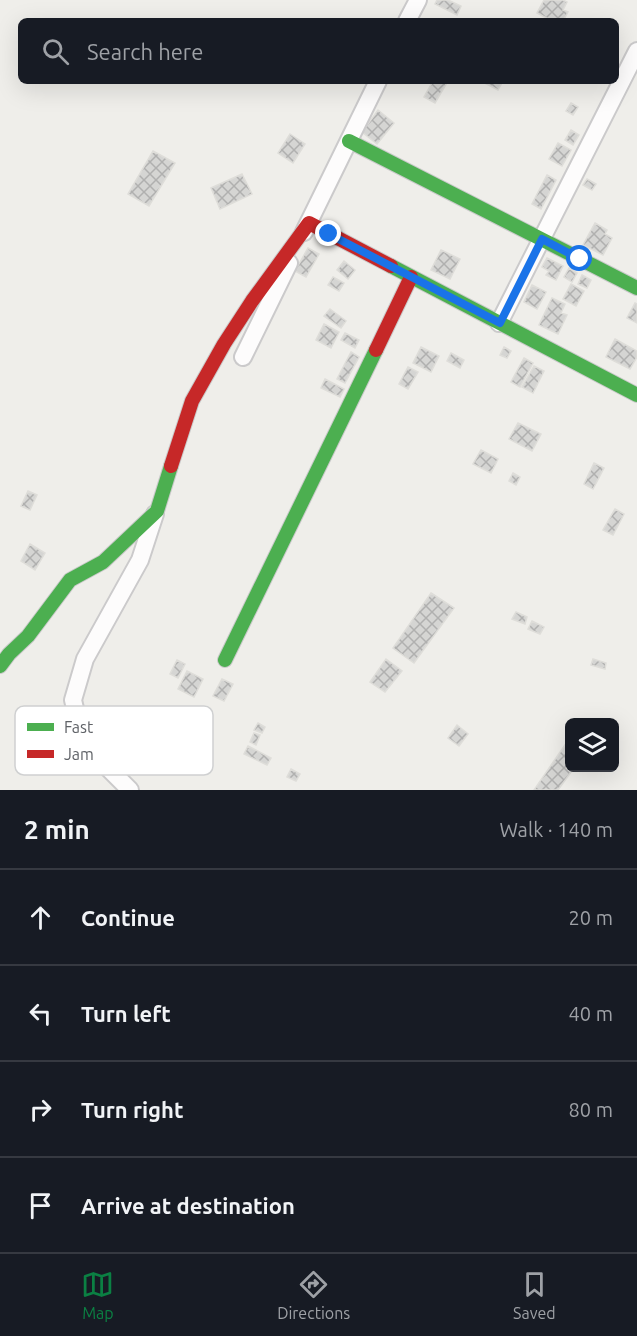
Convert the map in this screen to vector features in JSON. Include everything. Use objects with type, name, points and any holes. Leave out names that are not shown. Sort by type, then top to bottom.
[{"type":"street","points":[[409,18],[418,0]]},
{"type":"street","points":[[500,323],[637,51]]},
{"type":"street","points":[[243,357],[377,84]]},
{"type":"street","points":[[349,141],[637,288]]},
{"type":"street","points":[[309,223],[637,395]]},
{"type":"street","points":[[74,706],[73,700],[85,659],[140,560],[192,401],[224,344],[252,301],[309,223]]},
{"type":"street","points":[[225,660],[411,277]]},
{"type":"street","points":[[0,666],[28,636],[70,580],[103,562],[157,511]]},
{"type":"street","points":[[115,775],[130,790]]},
{"type":"building","points":[[437,0],[448,0],[461,6],[457,15],[435,4]]},
{"type":"building","points":[[544,0],[567,2],[563,10],[568,12],[565,18],[546,18],[537,13]]},
{"type":"building","points":[[431,84],[446,84],[435,103],[424,97]]},
{"type":"building","points":[[487,84],[501,84],[498,90]]},
{"type":"building","points":[[571,103],[578,107],[573,115],[566,111]]},
{"type":"building","points":[[378,110],[394,123],[377,144],[362,132]]},
{"type":"building","points":[[571,130],[579,135],[573,145],[565,140]]},
{"type":"building","points":[[290,134],[305,144],[293,163],[278,153]]},
{"type":"building","points":[[558,143],[571,150],[562,166],[549,159]]},
{"type":"building","points":[[153,151],[175,163],[149,206],[128,194]]},
{"type":"building","points":[[242,174],[252,194],[220,209],[211,188]]},
{"type":"building","points":[[547,175],[556,180],[541,209],[532,204]]},
{"type":"building","points":[[587,179],[596,184],[592,190],[583,185]]},
{"type":"building","points":[[595,223],[607,230],[605,234],[612,238],[603,255],[583,245]]},
{"type":"building","points":[[308,248],[319,254],[306,277],[295,271]]},
{"type":"building","points":[[441,250],[460,259],[450,279],[431,270]]},
{"type":"building","points":[[547,258],[563,266],[556,280],[546,275],[549,271],[542,267]]},
{"type":"building","points":[[344,261],[355,270],[348,279],[337,270]]},
{"type":"building","points":[[569,268],[577,273],[572,282],[564,277]]},
{"type":"building","points":[[582,275],[591,280],[587,288],[578,284]]},
{"type":"building","points":[[333,277],[344,283],[339,291],[328,285]]},
{"type":"building","points":[[571,284],[584,291],[576,306],[563,299]]},
{"type":"building","points":[[532,285],[546,292],[537,309],[524,302]]},
{"type":"building","points":[[552,298],[565,304],[561,313],[567,315],[558,334],[539,325]]},
{"type":"building","points":[[635,303],[637,304],[637,323],[627,318]]},
{"type":"building","points":[[330,309],[346,321],[341,328],[324,316]]},
{"type":"building","points":[[324,324],[339,332],[331,348],[316,340]]},
{"type":"building","points":[[345,333],[359,340],[355,348],[341,340]]},
{"type":"building","points":[[615,339],[637,351],[637,357],[630,369],[606,357]]},
{"type":"building","points":[[421,347],[439,356],[431,372],[413,363]]},
{"type":"building","points":[[504,347],[511,351],[507,358],[500,355]]},
{"type":"building","points":[[351,352],[359,357],[345,383],[337,379]]},
{"type":"building","points":[[451,353],[464,360],[460,368],[447,361]]},
{"type":"building","points":[[524,358],[533,363],[520,387],[511,382]]},
{"type":"building","points":[[534,366],[544,371],[533,393],[522,387]]},
{"type":"building","points":[[408,367],[418,372],[408,389],[399,384]]},
{"type":"building","points":[[325,379],[344,389],[340,397],[321,388]]},
{"type":"building","points":[[518,423],[541,434],[532,451],[509,439]]},
{"type":"building","points":[[481,450],[498,459],[491,473],[473,464]]},
{"type":"building","points":[[594,463],[604,468],[593,489],[584,484]]},
{"type":"building","points":[[513,473],[520,477],[516,485],[509,481]]},
{"type":"building","points":[[28,491],[37,495],[30,510],[21,506]]},
{"type":"building","points":[[615,509],[624,514],[613,535],[603,530]]},
{"type":"building","points":[[30,544],[45,553],[35,570],[21,561]]},
{"type":"building","points":[[431,593],[454,608],[414,663],[393,648]]},
{"type":"building","points":[[516,612],[527,617],[525,624],[512,619]]},
{"type":"building","points":[[532,621],[544,627],[540,634],[528,629]]},
{"type":"building","points":[[386,659],[402,671],[385,692],[370,682]]},
{"type":"building","points":[[593,659],[606,663],[605,669],[591,665]]},
{"type":"building","points":[[177,660],[185,664],[178,678],[170,674]]},
{"type":"building","points":[[187,671],[203,679],[194,697],[178,689]]},
{"type":"building","points":[[222,679],[233,684],[224,701],[213,696]]},
{"type":"building","points":[[258,723],[265,727],[262,733],[254,730]]},
{"type":"building","points":[[457,725],[468,734],[459,746],[448,738]]},
{"type":"building","points":[[254,733],[260,735],[256,745],[250,742]]},
{"type":"building","points":[[565,745],[565,772],[571,772],[558,790],[534,790]]},
{"type":"building","points":[[248,746],[271,758],[267,765],[244,754]]},
{"type":"building","points":[[291,769],[300,774],[296,781],[287,777]]},
{"type":"traffic: fast","points":[[349,141],[637,288]]},
{"type":"traffic: fast","points":[[391,266],[637,395]]},
{"type":"traffic: fast","points":[[225,660],[376,350]]},
{"type":"traffic: fast","points":[[0,666],[28,636],[70,580],[103,562],[157,511],[171,466]]},
{"type":"traffic: jam","points":[[171,466],[192,401],[224,344],[252,301],[309,223],[391,266]]},
{"type":"traffic: jam","points":[[376,350],[411,277]]},
{"type":"route","points":[[329,234],[500,323],[542,239],[580,259]]}]
